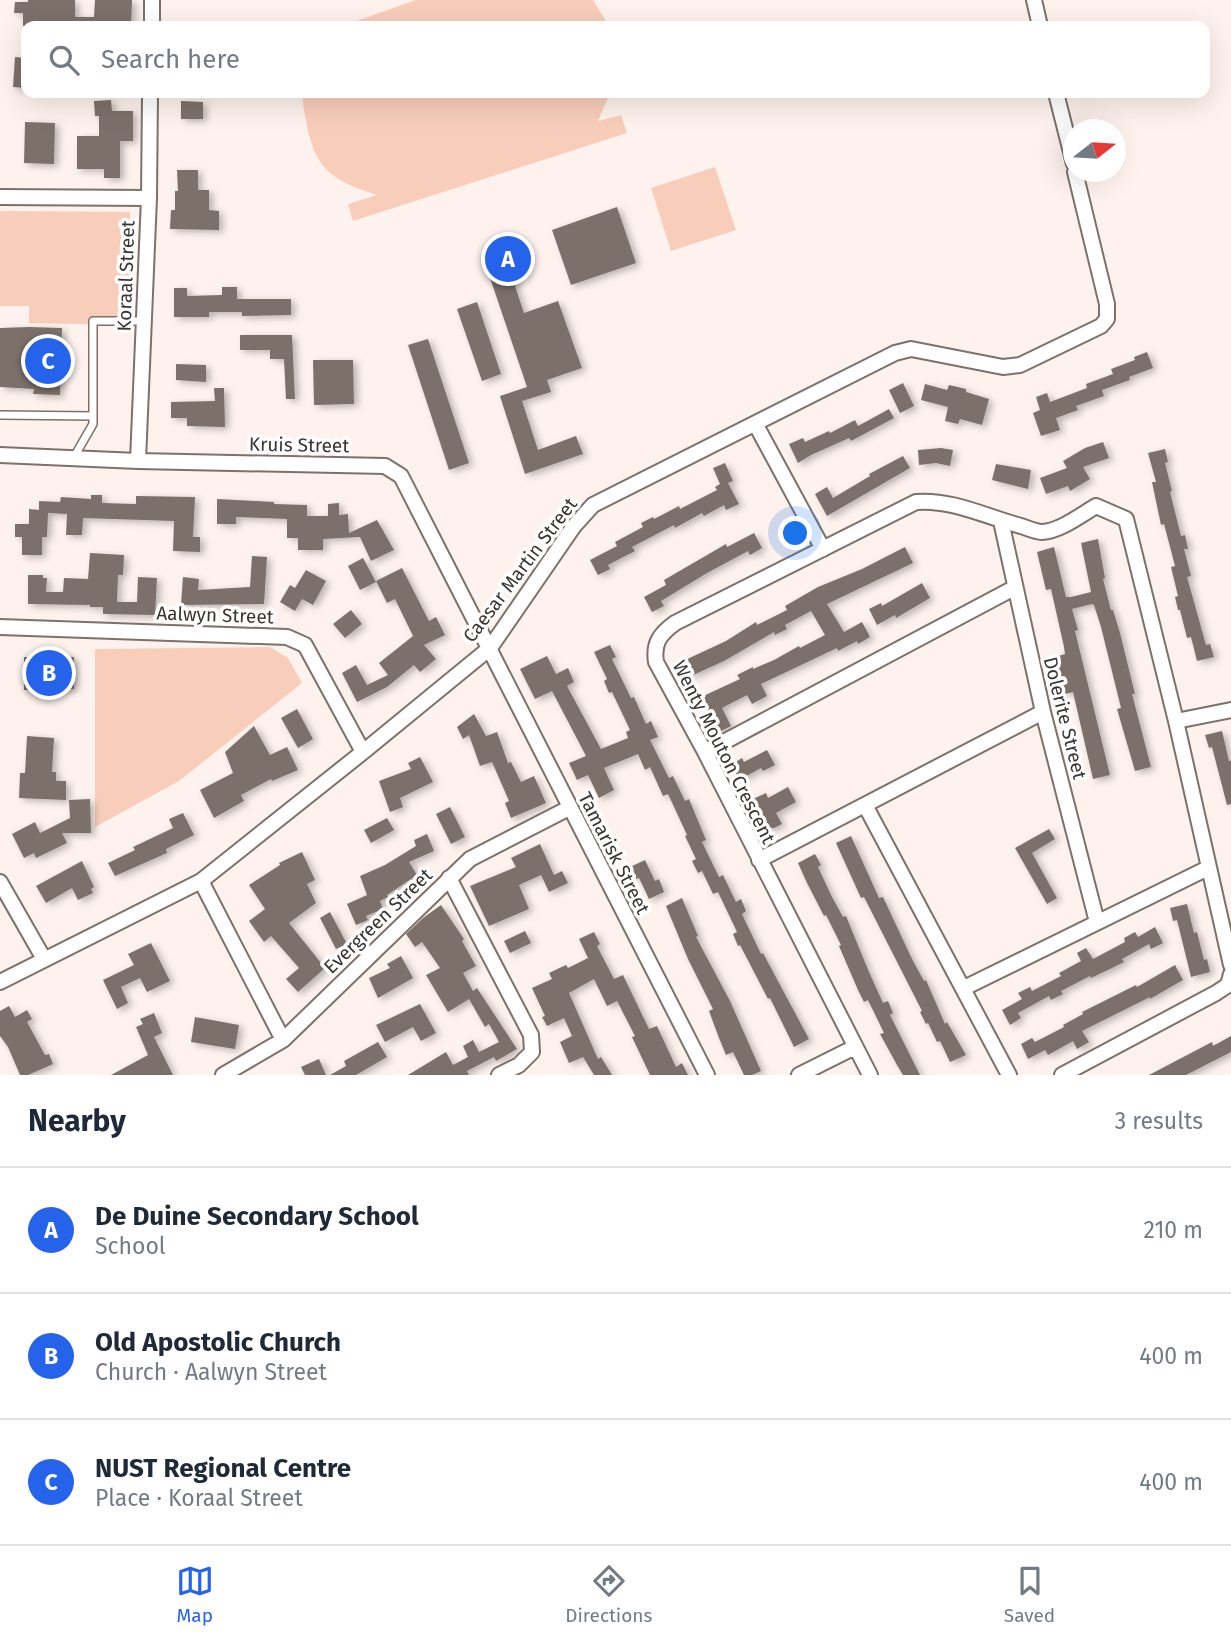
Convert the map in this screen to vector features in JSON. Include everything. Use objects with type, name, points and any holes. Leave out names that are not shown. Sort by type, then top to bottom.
[{"type":"street","points":[[152,0],[152,21]]},
{"type":"street","points":[[1034,0],[1039,21]]},
{"type":"street","name":"Koraal Street","points":[[138,461],[149,198],[150,98]]},
{"type":"street","points":[[1057,98],[1063,122]]},
{"type":"street","name":"Caesar Martin Street","points":[[0,982],[201,881],[363,752],[490,648],[574,526],[593,505],[895,353],[911,349],[1003,368],[1020,365],[1101,326],[1107,318],[1107,304],[1077,182]]},
{"type":"street","points":[[0,197],[149,198]]},
{"type":"street","points":[[756,425],[822,549]]},
{"type":"street","name":"Kruis Street","points":[[0,455],[385,466],[401,476],[490,648]]},
{"type":"street","name":"Wenty Mouton Crescent","points":[[870,1075],[705,752],[656,662],[654,650],[660,635],[675,623],[916,502],[931,501],[956,506],[1042,532],[1060,526],[1096,506],[1126,519],[1176,721],[1231,965]]},
{"type":"street","name":"Dolerite Street","points":[[1002,521],[1042,712],[1097,922]]},
{"type":"street","points":[[705,752],[1014,588]]},
{"type":"street","name":"Aalwyn Street","points":[[0,627],[287,637],[305,645],[363,752]]},
{"type":"street","name":"Tamarisk Street","points":[[490,648],[707,1075]]},
{"type":"street","points":[[1176,721],[1231,710]]},
{"type":"street","points":[[759,860],[1042,712]]},
{"type":"street","points":[[865,805],[1009,1075]]},
{"type":"street","name":"Evergreen Street","points":[[223,1075],[283,1040],[470,859],[569,808]]},
{"type":"street","points":[[964,988],[1209,868]]},
{"type":"street","points":[[449,878],[531,1035],[531,1052],[519,1065],[499,1075]]},
{"type":"street","points":[[201,881],[283,1040]]},
{"type":"street","points":[[0,883],[44,959]]},
{"type":"street","points":[[1062,1075],[1216,993],[1228,985],[1231,974]]},
{"type":"street","points":[[799,1075],[855,1047]]},
{"type":"lane","points":[[74,458],[93,424],[93,321],[144,321]]},
{"type":"lane","points":[[0,415],[93,416]]},
{"type":"shaded area","points":[[416,0],[593,0],[606,21],[356,21]]},
{"type":"shaded area","points":[[303,98],[608,98],[598,121],[621,115],[627,133],[353,221],[348,204],[377,195],[339,179],[322,164],[311,142]]},
{"type":"shaded area","points":[[715,167],[736,230],[671,251],[651,188]]},
{"type":"shaded area","points":[[0,211],[130,212],[129,325],[29,323],[29,306],[0,306]]},
{"type":"shaded area","points":[[270,647],[288,658],[302,683],[179,781],[95,827],[95,649]]},
{"type":"building","points":[[75,0],[75,17],[94,17],[95,0],[132,0],[131,21],[23,21],[23,13],[14,13],[15,2]]},
{"type":"building","points":[[15,57],[21,58],[21,88],[13,87]]},
{"type":"building","points":[[111,100],[112,111],[133,111],[133,141],[120,141],[120,178],[104,178],[104,169],[77,169],[77,136],[99,136],[99,116],[95,116],[94,101]]},
{"type":"building","points":[[181,101],[203,102],[203,119],[181,119]]},
{"type":"building","points":[[25,122],[55,123],[54,164],[24,163]]},
{"type":"building","points":[[177,170],[198,170],[198,190],[209,190],[209,210],[219,211],[219,230],[170,229],[171,210],[175,210],[175,191],[178,191]]},
{"type":"building","points":[[617,207],[636,263],[571,285],[552,230]]},
{"type":"building","points":[[503,250],[524,313],[558,301],[582,368],[547,380],[551,392],[522,401],[538,450],[576,436],[583,454],[525,474],[500,396],[527,387],[483,257]]},
{"type":"building","points":[[222,287],[237,287],[237,299],[291,299],[291,315],[242,316],[242,312],[209,312],[209,317],[174,317],[174,288],[187,288],[187,296],[222,295]]},
{"type":"building","points":[[477,302],[501,374],[482,381],[457,309]]},
{"type":"building","points":[[0,328],[62,328],[60,395],[33,394],[34,389],[0,387]]},
{"type":"building","points":[[240,335],[292,335],[295,399],[286,399],[284,359],[270,359],[270,350],[240,350]]},
{"type":"building","points":[[428,339],[469,463],[449,470],[408,345]]},
{"type":"building","points":[[1147,352],[1153,368],[1102,390],[1104,396],[1076,406],[1078,410],[1056,418],[1060,430],[1041,436],[1033,413],[1040,410],[1036,397],[1047,393],[1050,402],[1087,388],[1086,384],[1113,374],[1111,369],[1135,360],[1134,357]]},
{"type":"building","points":[[313,360],[353,360],[354,404],[314,405]]},
{"type":"building","points":[[176,364],[206,365],[206,382],[176,380]]},
{"type":"building","points":[[903,383],[914,406],[900,413],[889,390]]},
{"type":"building","points":[[925,384],[947,390],[949,385],[989,399],[982,425],[960,419],[958,424],[945,421],[948,407],[921,400]]},
{"type":"building","points":[[214,388],[224,388],[225,427],[187,426],[187,418],[171,418],[171,402],[215,401]]},
{"type":"building","points":[[889,409],[894,418],[851,441],[849,438],[798,463],[789,444],[803,438],[805,442],[829,431],[830,433],[855,420],[858,426]]},
{"type":"building","points":[[1103,442],[1109,458],[1083,467],[1090,479],[1070,491],[1068,486],[1046,494],[1040,478],[1067,468],[1063,461],[1085,448]]},
{"type":"building","points":[[1165,449],[1168,462],[1165,463],[1172,491],[1170,492],[1181,536],[1185,535],[1188,549],[1184,549],[1191,576],[1187,577],[1206,645],[1210,644],[1214,657],[1197,661],[1191,637],[1187,638],[1178,610],[1175,597],[1178,596],[1171,567],[1175,566],[1164,524],[1161,525],[1152,482],[1156,482],[1148,453]]},
{"type":"building","points":[[918,450],[953,450],[950,466],[936,463],[919,465]]},
{"type":"building","points":[[903,456],[910,468],[827,516],[815,494],[827,487],[833,498]]},
{"type":"building","points":[[725,463],[733,481],[728,483],[739,504],[726,510],[724,505],[704,516],[702,513],[675,528],[674,525],[632,547],[635,551],[608,565],[610,569],[598,575],[590,560],[617,546],[615,542],[643,527],[641,523],[679,506],[680,509],[717,490],[715,487],[720,484],[713,468]]},
{"type":"building","points":[[996,464],[1031,470],[1028,489],[992,480]]},
{"type":"building","points":[[91,495],[102,495],[102,503],[136,504],[136,496],[195,497],[193,537],[200,537],[200,552],[173,551],[174,521],[83,518],[82,535],[66,535],[67,514],[48,513],[47,537],[42,537],[42,555],[22,555],[22,537],[15,537],[15,524],[29,524],[29,509],[39,510],[39,501],[60,502],[61,497],[91,499]]},
{"type":"building","points":[[217,499],[307,505],[307,516],[328,516],[328,504],[339,503],[339,515],[348,514],[349,533],[377,520],[394,550],[371,561],[360,537],[323,539],[323,550],[298,550],[298,538],[287,538],[287,519],[236,517],[236,524],[217,524]]},
{"type":"building","points":[[754,533],[762,548],[750,555],[748,551],[707,573],[661,601],[664,606],[652,612],[644,597],[666,585],[664,580],[726,544],[727,547]]},
{"type":"building","points":[[1098,539],[1105,578],[1103,579],[1120,633],[1151,767],[1135,771],[1117,709],[1121,708],[1101,627],[1092,604],[1072,609],[1110,775],[1093,779],[1073,692],[1065,694],[1052,658],[1065,654],[1051,589],[1046,590],[1037,552],[1054,547],[1066,597],[1071,597],[1091,592],[1081,543]]},
{"type":"building","points":[[905,547],[913,563],[827,604],[844,632],[862,622],[870,637],[838,651],[837,648],[761,684],[767,696],[752,704],[747,695],[722,708],[731,726],[719,732],[716,726],[708,730],[703,721],[709,717],[699,698],[740,679],[737,675],[753,667],[774,660],[825,635],[811,611],[785,625],[787,629],[775,635],[774,632],[724,661],[691,676],[683,661],[726,641],[756,622],[757,625],[787,610],[785,606],[818,587]]},
{"type":"building","points":[[90,553],[124,555],[123,575],[118,575],[117,602],[137,602],[138,577],[157,578],[155,615],[103,614],[103,607],[90,605],[28,604],[28,575],[43,575],[43,578],[47,578],[46,592],[63,592],[64,578],[88,579]]},
{"type":"building","points":[[252,556],[267,557],[264,604],[181,605],[183,577],[199,579],[198,590],[250,587]]},
{"type":"building","points":[[363,558],[376,582],[360,590],[348,566]]},
{"type":"building","points":[[402,568],[429,621],[436,617],[445,635],[424,645],[436,659],[420,672],[414,665],[387,687],[357,702],[342,673],[356,665],[367,685],[388,675],[379,663],[413,636],[395,599],[387,603],[376,581]]},
{"type":"building","points":[[306,570],[326,581],[313,605],[302,599],[295,611],[280,602],[290,585],[295,588]]},
{"type":"building","points":[[922,583],[930,598],[896,618],[895,615],[877,625],[869,609],[881,603],[882,606]]},
{"type":"building","points":[[351,610],[362,624],[345,638],[333,624]]},
{"type":"building","points":[[610,645],[616,657],[612,659],[631,698],[634,697],[646,724],[651,721],[658,737],[650,740],[669,778],[673,776],[685,801],[689,799],[706,840],[702,842],[719,877],[723,875],[736,902],[741,899],[746,911],[742,914],[761,954],[763,953],[809,1039],[794,1047],[770,998],[768,999],[740,945],[738,946],[733,934],[737,932],[718,892],[713,894],[702,871],[698,873],[692,861],[696,859],[685,836],[687,835],[668,794],[663,796],[650,767],[645,770],[638,754],[604,768],[614,790],[599,798],[588,775],[577,780],[569,763],[586,756],[552,691],[535,699],[520,669],[547,656],[556,674],[568,668],[574,682],[567,686],[601,749],[628,738],[626,732],[630,730],[612,692],[609,693],[604,681],[607,679],[594,652]]},
{"type":"building","points":[[24,657],[74,657],[74,689],[24,690]]},
{"type":"building","points":[[297,709],[313,739],[298,748],[281,718]]},
{"type":"building","points":[[474,714],[486,736],[497,732],[508,763],[511,762],[521,782],[534,776],[546,803],[511,818],[505,803],[509,801],[492,762],[480,766],[469,735],[463,739],[457,727]]},
{"type":"building","points":[[254,726],[270,755],[287,747],[298,770],[272,781],[271,779],[241,795],[244,801],[214,818],[200,790],[233,773],[225,752]]},
{"type":"building","points":[[1222,731],[1231,761],[1231,804],[1227,805],[1212,747],[1209,748],[1205,735]]},
{"type":"building","points":[[27,736],[54,738],[52,772],[56,772],[56,781],[66,781],[66,800],[19,798],[20,773],[25,773]]},
{"type":"building","points":[[767,750],[775,765],[763,771],[761,768],[739,780],[731,765],[742,758],[744,762]]},
{"type":"building","points":[[420,757],[433,782],[400,798],[403,807],[390,812],[379,781],[411,769],[408,763]]},
{"type":"building","points":[[788,787],[796,802],[776,813],[782,824],[774,828],[765,827],[751,800],[766,793],[768,798]]},
{"type":"building","points":[[90,799],[91,833],[62,833],[67,843],[36,858],[34,853],[24,858],[12,834],[35,822],[40,833],[70,818],[69,800]]},
{"type":"building","points":[[450,807],[465,837],[451,844],[436,814]]},
{"type":"building","points":[[183,813],[194,835],[166,849],[167,853],[115,876],[108,863],[135,850],[133,847],[173,828],[169,819]]},
{"type":"building","points":[[387,818],[394,830],[371,843],[364,830]]},
{"type":"building","points":[[1049,829],[1055,839],[1032,853],[1057,898],[1047,904],[1015,848]]},
{"type":"building","points":[[427,834],[434,851],[409,862],[417,875],[380,901],[383,909],[366,916],[368,920],[356,925],[347,904],[367,895],[360,876],[385,865],[416,846],[414,840]]},
{"type":"building","points":[[851,836],[879,898],[883,897],[912,959],[924,981],[926,980],[945,1024],[947,1022],[966,1055],[950,1062],[940,1041],[937,1042],[928,1023],[926,1024],[920,1012],[922,1011],[864,897],[861,898],[836,843]]},
{"type":"building","points":[[540,844],[554,875],[562,871],[568,883],[549,892],[541,875],[519,885],[529,909],[489,926],[470,886],[516,867],[511,858]]},
{"type":"building","points":[[302,852],[315,880],[307,884],[316,903],[289,923],[325,968],[298,992],[286,979],[299,968],[271,936],[264,942],[249,921],[265,909],[249,885],[280,865],[279,863]]},
{"type":"building","points":[[815,854],[832,897],[843,917],[846,916],[883,1003],[888,1001],[893,1013],[890,1015],[920,1075],[903,1075],[897,1065],[880,1034],[884,1033],[868,1000],[864,1002],[858,990],[839,946],[841,945],[807,883],[798,863]]},
{"type":"building","points":[[645,860],[655,881],[659,879],[664,892],[649,899],[639,878],[636,879],[630,867]]},
{"type":"building","points":[[82,861],[94,887],[91,889],[93,893],[78,900],[72,888],[46,903],[36,886]]},
{"type":"building","points":[[682,898],[698,936],[696,937],[730,1001],[761,1071],[752,1075],[744,1075],[733,1052],[726,1055],[709,1011],[713,1009],[666,906]]},
{"type":"building","points":[[1187,904],[1194,933],[1197,932],[1210,972],[1191,977],[1177,920],[1173,921],[1170,908]]},
{"type":"building","points":[[441,905],[464,939],[462,941],[476,966],[463,973],[473,991],[477,988],[517,1049],[496,1061],[494,1057],[467,1071],[469,1075],[408,1075],[446,1052],[453,1065],[468,1057],[463,1046],[473,1040],[479,1052],[499,1042],[489,1024],[485,1027],[469,999],[448,1012],[426,975],[440,968],[422,942],[415,947],[406,934]]},
{"type":"building","points":[[330,912],[347,944],[336,949],[320,918]]},
{"type":"building","points":[[1155,927],[1163,943],[1151,949],[1149,944],[1122,959],[1124,962],[1061,991],[1063,994],[1051,1000],[1049,996],[1018,1013],[1021,1018],[1010,1025],[1002,1010],[1022,999],[1018,993],[1030,987],[1032,991],[1061,976],[1059,973],[1081,961],[1077,953],[1086,948],[1093,959],[1125,942],[1124,938],[1135,932],[1138,937]]},
{"type":"building","points":[[525,931],[531,943],[510,953],[504,941]]},
{"type":"building","points":[[594,932],[600,944],[597,946],[614,979],[623,975],[649,1029],[657,1026],[676,1067],[682,1063],[688,1075],[650,1075],[632,1037],[635,1036],[617,1001],[607,1006],[594,979],[569,993],[598,1059],[601,1057],[612,1075],[594,1075],[583,1057],[569,1063],[560,1042],[572,1036],[564,1018],[547,1026],[532,988],[552,979],[549,973],[566,965],[568,968],[588,958],[579,939]]},
{"type":"building","points":[[151,943],[170,981],[147,992],[140,978],[121,987],[128,1003],[117,1009],[103,980],[134,965],[128,954]]},
{"type":"building","points":[[401,956],[413,978],[378,998],[369,978],[390,968],[387,964]]},
{"type":"building","points":[[1175,965],[1183,980],[1082,1031],[1089,1042],[1077,1049],[1073,1041],[1048,1055],[1045,1050],[1028,1059],[1021,1044],[1032,1038],[1035,1042],[1064,1027],[1063,1025],[1083,1014],[1082,1012],[1136,985],[1137,987]]},
{"type":"building","points":[[420,1004],[436,1033],[421,1041],[413,1027],[385,1042],[376,1025]]},
{"type":"building","points":[[9,1006],[15,1017],[27,1010],[32,1019],[27,1022],[53,1064],[28,1075],[20,1075],[0,1036],[0,1011]]},
{"type":"building","points":[[154,1013],[162,1033],[154,1037],[173,1075],[111,1075],[148,1055],[136,1027],[143,1024],[140,1019]]},
{"type":"building","points":[[195,1017],[239,1025],[235,1049],[191,1042]]},
{"type":"building","points":[[1231,1036],[1231,1052],[1186,1075],[1149,1075],[1212,1042],[1213,1046]]},
{"type":"building","points":[[378,1042],[387,1057],[356,1075],[330,1075],[346,1066],[344,1061]]},
{"type":"building","points":[[319,1059],[326,1075],[305,1075],[301,1067]]},
{"type":"place","name":"De Duine Secondary School","points":[[508,259]]},
{"type":"place","name":"NUST Regional Centre","points":[[48,361]]},
{"type":"place","name":"Old Apostolic Church","points":[[49,673]]}]
